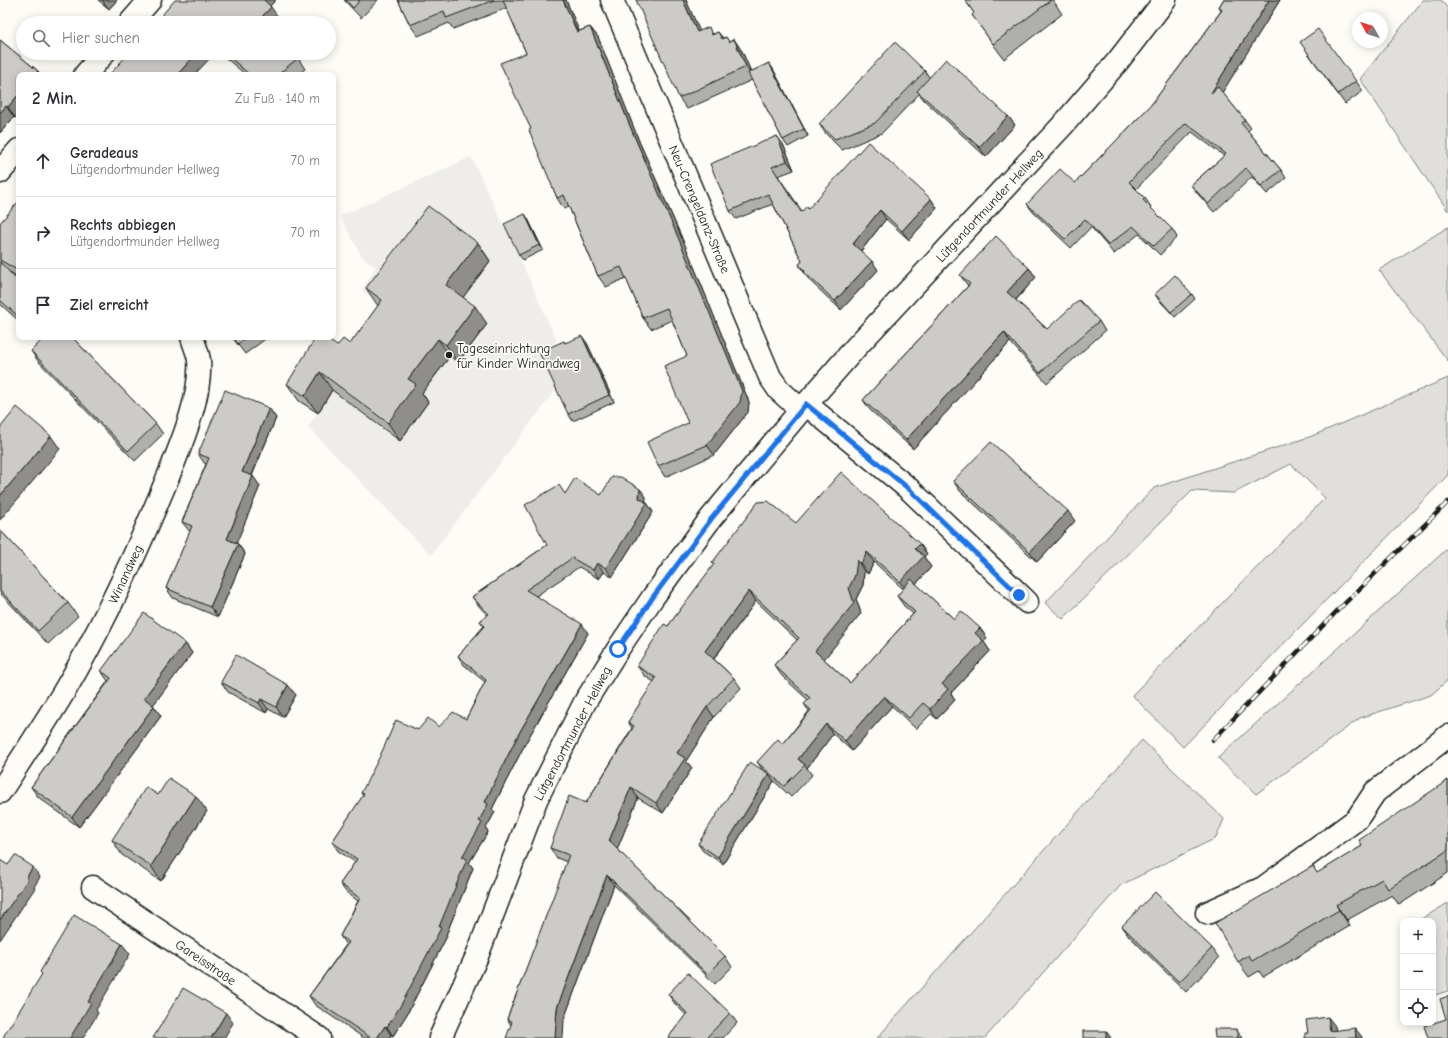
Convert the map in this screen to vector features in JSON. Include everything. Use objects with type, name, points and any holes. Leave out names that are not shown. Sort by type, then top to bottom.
[{"type":"street","points":[[136,16],[150,0]]},
{"type":"street","name":"Neu-Crengeldanz-Straße","points":[[612,0],[770,377],[779,390],[804,407]]},
{"type":"street","name":"Lütgendortmunder Hellweg","points":[[440,1038],[477,956],[536,800],[585,702],[653,597],[712,518],[804,407],[857,346],[1062,126],[1118,61],[1165,0]]},
{"type":"street","points":[[88,72],[98,60]]},
{"type":"street","points":[[0,172],[16,155]]},
{"type":"street","name":"Winandweg","points":[[0,792],[75,671],[106,614],[154,510],[182,442],[191,413],[199,366],[199,359],[193,340]]},
{"type":"street","points":[[804,407],[909,489],[1027,602]]},
{"type":"street","points":[[1207,913],[1263,888],[1334,836],[1357,819],[1375,792],[1448,736]]},
{"type":"street","name":"Gareisstraße","points":[[93,887],[318,1038]]},
{"type":"shaded area","points":[[1423,0],[1441,0],[1448,9],[1448,211],[1360,79],[1385,48],[1388,48],[1388,44]]},
{"type":"shaded area","name":"Tageseinrichtung für Kinder Winandweg","points":[[471,157],[520,259],[557,341],[540,351],[557,388],[431,555],[308,427],[336,383],[389,314],[376,287],[369,296],[362,290],[376,267],[362,257],[340,216]]},
{"type":"shaded area","points":[[1448,227],[1448,361],[1379,270]]},
{"type":"shaded area","points":[[1448,378],[1448,475],[1183,747],[1132,695],[1325,498],[1291,464],[1234,493],[1192,491],[1063,619],[1045,603],[1154,488],[1312,436]]},
{"type":"shaded area","points":[[1448,548],[1448,680],[1431,695],[1360,718],[1256,794],[1218,758]]},
{"type":"shaded area","points":[[1142,740],[1224,819],[1216,838],[1121,885],[985,1038],[877,1038]]},
{"type":"shaded area","points":[[1448,903],[1448,991],[1436,995],[1436,918],[1423,918]]},
{"type":"building","points":[[175,0],[264,0],[271,7],[263,16],[161,16]]},
{"type":"building","points":[[346,0],[360,0],[353,8]]},
{"type":"building","points":[[398,0],[494,0],[446,18],[444,11],[410,25]]},
{"type":"building","points":[[503,0],[563,0],[577,32],[590,27],[632,131],[742,391],[740,402],[707,445],[658,466],[647,442],[688,423],[664,366],[687,356],[667,308],[643,318],[621,267],[598,276],[564,195],[557,198],[529,130],[531,129],[500,63],[526,53]]},
{"type":"building","points":[[636,0],[683,0],[697,32],[709,27],[712,35],[718,32],[722,39],[726,37],[729,42],[734,39],[746,67],[679,98]]},
{"type":"building","points":[[965,0],[1051,0],[993,44],[972,15],[974,13]]},
{"type":"building","points":[[1223,0],[1269,0],[1211,93],[1218,87],[1245,120],[1241,123],[1281,170],[1261,186],[1246,168],[1208,204],[1191,185],[1226,154],[1186,123],[1129,182],[1145,198],[1143,200],[1172,229],[1154,246],[1133,226],[1108,245],[1085,219],[1065,239],[1027,204],[1060,169],[1075,183],[1151,105],[1222,10],[1219,7]]},
{"type":"building","points":[[1318,29],[1356,81],[1338,94],[1300,42]]},
{"type":"building","points":[[0,40],[16,53],[16,60],[25,60],[38,71],[16,72],[16,98],[8,107],[6,106],[0,113]]},
{"type":"building","points":[[895,42],[925,71],[875,123],[835,139],[819,124]]},
{"type":"building","points":[[946,59],[1008,116],[979,147],[917,91]]},
{"type":"building","points":[[123,60],[191,60],[180,72],[112,72]]},
{"type":"building","points":[[233,60],[296,60],[281,72],[247,72]]},
{"type":"building","points":[[769,63],[804,129],[783,140],[748,73]]},
{"type":"building","points":[[777,136],[787,161],[772,167],[801,212],[807,206],[808,209],[868,142],[931,199],[902,231],[880,210],[853,244],[872,261],[835,301],[804,272],[805,271],[799,265],[802,261],[768,194],[730,211],[710,164]]},
{"type":"building","points":[[16,204],[16,269],[0,260],[0,223]]},
{"type":"building","points":[[428,206],[478,243],[446,285],[475,306],[446,345],[438,339],[408,379],[416,384],[388,423],[320,372],[305,396],[287,384],[314,340],[328,340],[337,346],[343,339],[350,344],[382,300],[366,288]]},
{"type":"building","points":[[525,214],[539,245],[519,255],[504,224]]},
{"type":"building","points":[[996,236],[1029,268],[1007,292],[1047,329],[1079,300],[1099,321],[1040,373],[1004,332],[906,440],[863,400],[970,284],[960,275]]},
{"type":"building","points":[[0,262],[16,279],[16,314],[0,300]]},
{"type":"building","points":[[1175,275],[1192,294],[1171,312],[1155,294]]},
{"type":"building","points":[[582,336],[609,395],[568,414],[539,352],[564,341],[565,343]]},
{"type":"building","points":[[42,340],[75,340],[156,424],[128,451],[31,351]]},
{"type":"building","points":[[235,340],[243,340],[238,344]]},
{"type":"building","points":[[225,390],[269,408],[242,472],[253,476],[227,539],[238,544],[210,607],[166,588],[192,526],[182,522],[209,458],[198,454]]},
{"type":"building","points":[[17,407],[51,436],[0,496],[0,428]]},
{"type":"building","points":[[991,442],[1068,511],[1030,552],[953,481]]},
{"type":"building","points":[[841,472],[920,544],[915,549],[924,556],[900,582],[867,552],[861,564],[857,560],[855,575],[849,588],[854,603],[815,651],[850,683],[915,612],[897,596],[911,579],[954,619],[961,611],[980,628],[975,633],[983,641],[942,684],[948,689],[930,709],[923,703],[909,718],[884,696],[845,741],[826,724],[798,759],[805,765],[784,786],[757,762],[778,739],[783,744],[811,710],[804,704],[810,698],[774,665],[799,638],[749,591],[705,651],[734,678],[707,707],[677,753],[685,758],[656,803],[631,787],[609,841],[725,956],[707,974],[607,875],[557,1008],[555,1038],[506,1038],[512,1022],[507,1019],[569,855],[550,848],[569,796],[586,803],[634,726],[628,722],[656,678],[637,666],[664,624],[668,626],[714,564],[712,563],[758,502],[768,501],[796,523]]},
{"type":"building","points":[[612,477],[621,477],[640,489],[639,498],[647,503],[606,568],[597,563],[593,570],[572,558],[526,590],[582,624],[518,735],[485,802],[488,804],[479,821],[482,823],[462,857],[467,859],[439,927],[441,928],[401,1005],[387,1027],[385,1026],[377,1038],[371,1038],[309,996],[349,942],[340,936],[360,898],[340,884],[357,859],[332,842],[364,794],[361,793],[396,720],[418,730],[428,718],[439,727],[453,712],[466,719],[486,680],[458,656],[484,626],[480,621],[489,614],[472,597],[547,545],[525,505],[559,485],[565,494],[575,478],[601,495]]},
{"type":"building","points":[[0,530],[68,603],[38,631],[0,590]]},
{"type":"building","points":[[144,613],[185,643],[144,698],[154,706],[72,817],[31,787],[111,678],[101,671]]},
{"type":"building","points":[[236,655],[288,685],[276,707],[261,699],[259,703],[221,682]]},
{"type":"building","points":[[750,762],[769,774],[718,857],[698,844]]},
{"type":"building","points":[[169,778],[196,796],[151,866],[112,840],[146,787],[158,795]]},
{"type":"building","points":[[1448,780],[1448,850],[1388,889],[1382,879],[1336,905],[1339,910],[1252,961],[1249,955],[1238,962],[1215,923],[1313,866],[1317,873],[1362,846],[1359,840]]},
{"type":"building","points":[[15,855],[33,867],[26,878],[28,879],[0,920],[0,860],[8,865]]},
{"type":"building","points":[[1155,892],[1212,948],[1179,982],[1122,926]]},
{"type":"building","points":[[74,915],[122,944],[88,1002],[91,1003],[70,1038],[3,1037],[42,974],[40,972]]},
{"type":"building","points":[[688,973],[730,1013],[706,1038],[668,1038],[687,1013],[668,994]]},
{"type":"building","points":[[183,988],[226,1013],[211,1038],[153,1038]]},
{"type":"building","points":[[1448,996],[1448,1038],[1428,1038],[1424,1026],[1436,1026],[1436,1022],[1446,1019],[1440,999]]},
{"type":"building","points":[[1328,1017],[1330,1031],[1355,1028],[1356,1038],[1305,1038],[1305,1033],[1308,1033],[1306,1020]]},
{"type":"building","points":[[1214,1029],[1236,1029],[1237,1038],[1215,1038]]},
{"type":"building","points":[[1083,1031],[1106,1031],[1106,1038],[1083,1038]]},
{"type":"railway","points":[[1213,740],[1337,611],[1448,502]]},
{"type":"place","name":"Tageseinrichtung für Kinder Winandweg","points":[[449,355]]},
{"type":"route","points":[[618,649],[653,597],[712,518],[806,404],[909,489],[1019,595]]}]
